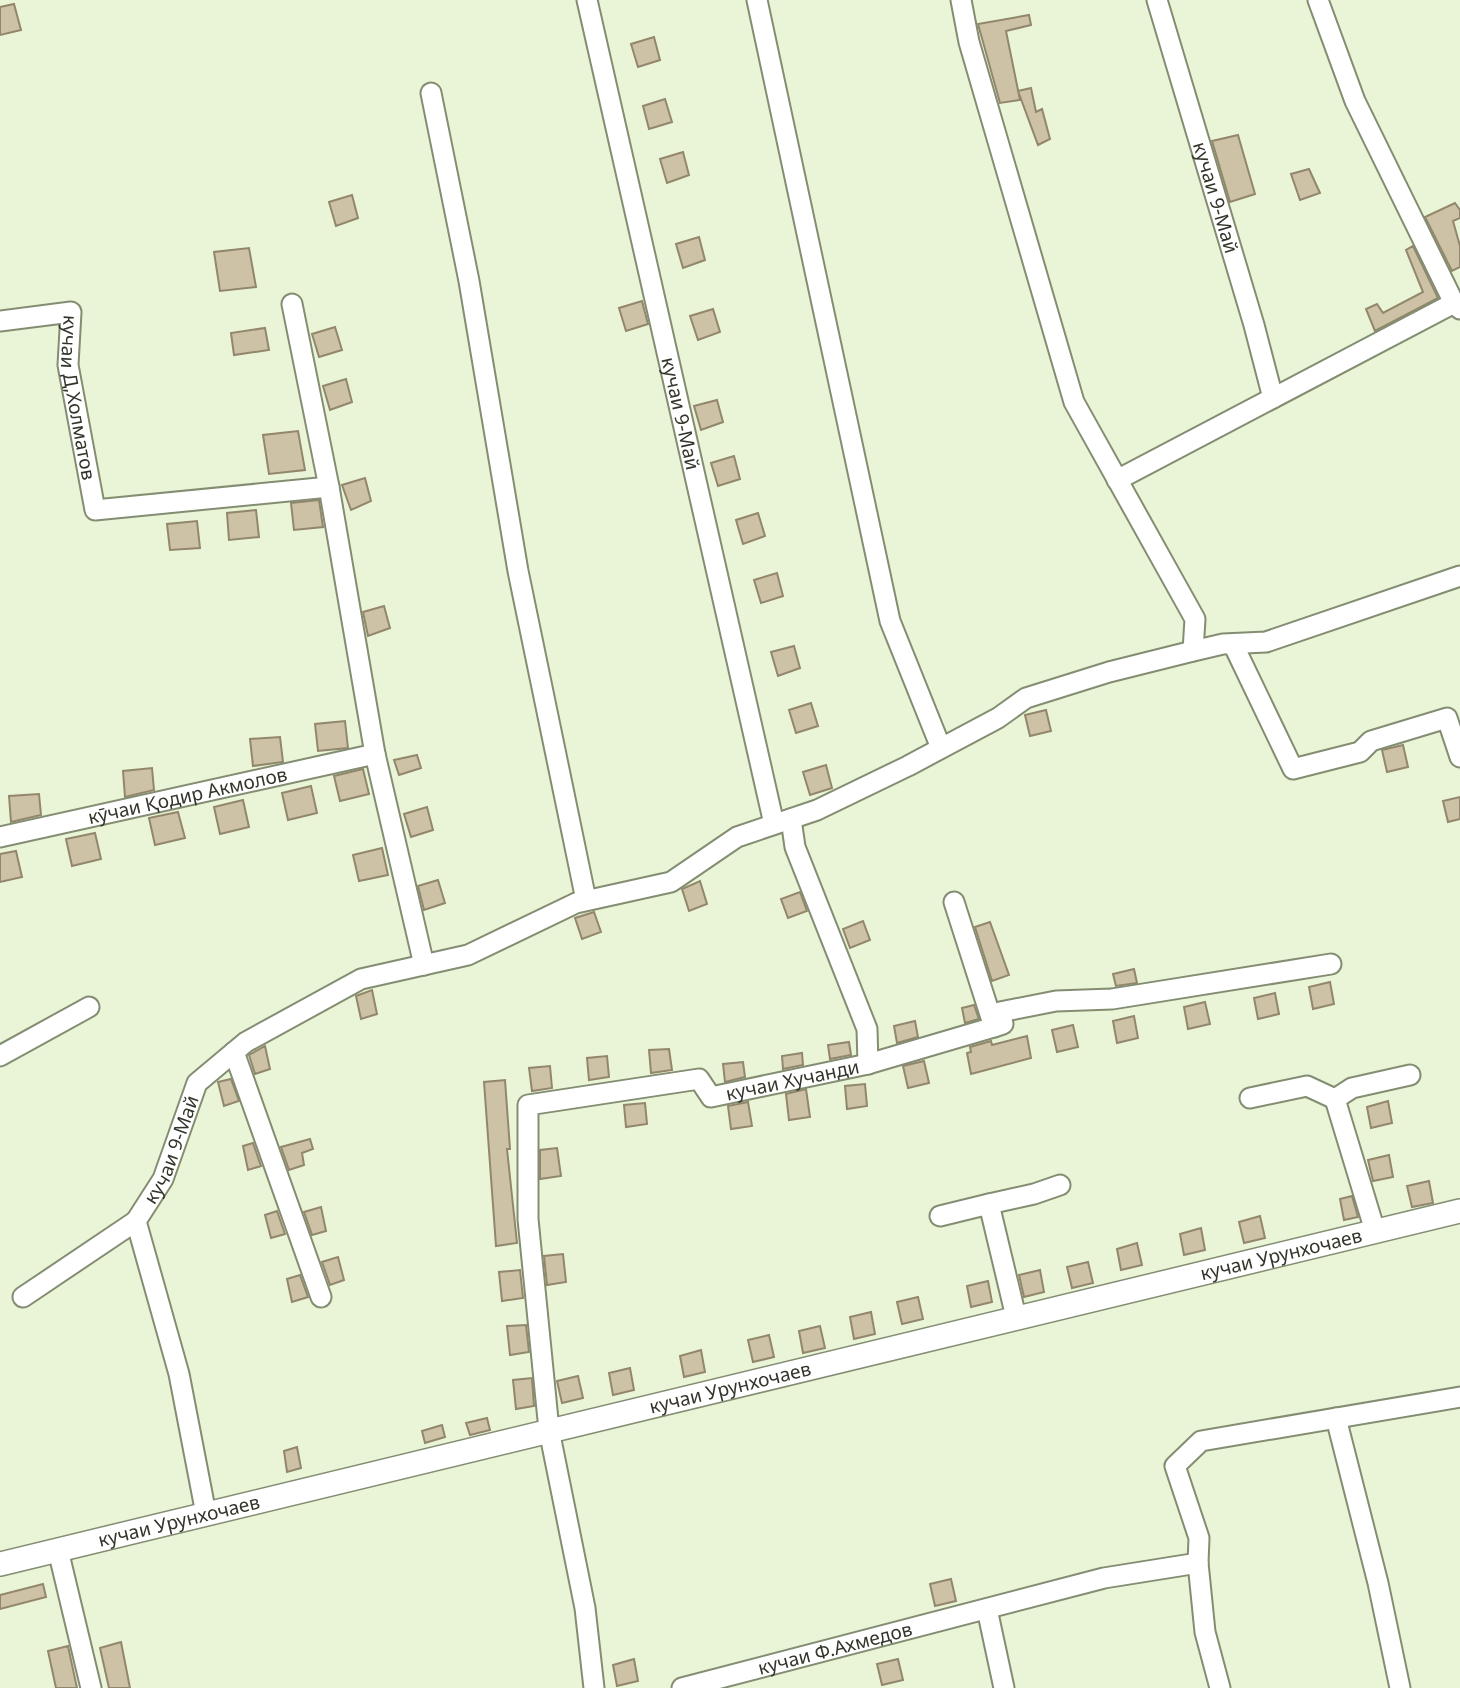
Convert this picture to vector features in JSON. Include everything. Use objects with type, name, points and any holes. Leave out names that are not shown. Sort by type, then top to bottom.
[{"type":"street","name":"кучаи 9-Май","points":[[587,0],[783,822]]},
{"type":"street","points":[[757,0],[890,621],[941,748]]},
{"type":"street","points":[[961,0],[969,42],[1074,402],[1195,619],[1193,651]]},
{"type":"street","name":"кучаи 9-Май","points":[[1157,0],[1254,325],[1273,398]]},
{"type":"street","points":[[1117,480],[1457,306],[1354,101],[1318,0]]},
{"type":"street","points":[[431,93],[469,281],[518,571],[586,900]]},
{"type":"street","points":[[292,304],[329,487],[376,754],[424,965]]},
{"type":"street","name":"кучаи Д,Холматов","points":[[0,321],[71,312],[68,365],[95,510],[329,487]]},
{"type":"street","name":"кучаи 9-Май","points":[[206,1514],[178,1374],[136,1221],[163,1179],[197,1083],[246,1042],[361,979],[467,955],[576,903],[671,882],[737,837],[817,810],[998,718],[1026,698],[1109,672],[1193,651],[1266,642],[1460,576]]},
{"type":"street","points":[[1233,644],[1293,769],[1360,752],[1371,741],[1447,718],[1460,757]]},
{"type":"street","name":"кӯчаи Қодир Акмолов","points":[[0,837],[376,754]]},
{"type":"street","points":[[783,822],[796,847],[867,1028],[868,1063]]},
{"type":"street","points":[[954,902],[994,1027]]},
{"type":"street","name":"кучаи Хучанди","points":[[549,1430],[528,1219],[528,1105],[699,1079],[711,1097],[868,1063],[994,1027],[1003,1024],[1000,1012],[1056,1001],[1112,999],[1331,964]]},
{"type":"street","points":[[0,1056],[89,1007]]},
{"type":"street","points":[[234,1052],[321,1297]]},
{"type":"street","points":[[1335,1099],[1352,1088],[1410,1075]]},
{"type":"street","points":[[1250,1098],[1307,1086],[1335,1099],[1375,1231]]},
{"type":"street","points":[[940,1216],[1034,1194],[1060,1185]]},
{"type":"street","points":[[989,1204],[1016,1317]]},
{"type":"street","name":"кучаи Урунхочаев","points":[[0,1564],[1460,1211]]},
{"type":"street","points":[[23,1297],[136,1221]]},
{"type":"street","points":[[1220,1688],[1205,1632],[1198,1563],[1199,1538],[1175,1466],[1201,1441],[1460,1397]]},
{"type":"street","points":[[1336,1418],[1378,1583],[1400,1688]]},
{"type":"street","points":[[549,1430],[585,1608],[594,1688]]},
{"type":"street","points":[[58,1550],[91,1688]]},
{"type":"street","name":"кучаи Ф.Ахмедов","points":[[682,1688],[1104,1578],[1198,1563]]},
{"type":"street","points":[[987,1609],[1004,1688]]},
{"type":"building","points":[[14,4],[21,30],[0,35],[0,7]]},
{"type":"building","points":[[1029,15],[1031,25],[1006,31],[1020,100],[1000,103],[978,24]]},
{"type":"building","points":[[654,37],[660,60],[638,67],[631,44]]},
{"type":"building","points":[[1031,88],[1036,112],[1042,109],[1050,139],[1038,145],[1018,91]]},
{"type":"building","points":[[665,99],[672,122],[649,129],[643,106]]},
{"type":"building","points":[[1238,135],[1255,194],[1230,202],[1212,141]]},
{"type":"building","points":[[683,152],[689,175],[667,183],[660,159]]},
{"type":"building","points":[[1309,169],[1320,193],[1300,200],[1291,174]]},
{"type":"building","points":[[352,195],[358,218],[336,226],[329,202]]},
{"type":"building","points":[[1455,203],[1460,210],[1460,218],[1453,221],[1460,246],[1460,267],[1452,271],[1425,217]]},
{"type":"building","points":[[699,237],[705,260],[683,268],[676,244]]},
{"type":"building","points":[[1413,246],[1438,298],[1375,331],[1366,309],[1377,304],[1383,313],[1423,292],[1406,250]]},
{"type":"building","points":[[249,248],[256,287],[220,291],[214,252]]},
{"type":"building","points":[[642,301],[648,324],[626,331],[619,308]]},
{"type":"building","points":[[713,309],[720,332],[698,340],[690,316]]},
{"type":"building","points":[[335,327],[342,350],[319,357],[312,334]]},
{"type":"building","points":[[265,328],[269,350],[234,355],[231,333]]},
{"type":"building","points":[[346,379],[352,402],[330,410],[323,386]]},
{"type":"building","points":[[717,400],[723,422],[701,430],[694,406]]},
{"type":"building","points":[[298,431],[305,470],[269,474],[263,435]]},
{"type":"building","points":[[734,456],[740,479],[718,486],[711,463]]},
{"type":"building","points":[[365,478],[371,501],[351,510],[342,485]]},
{"type":"building","points":[[319,500],[323,527],[294,530],[291,503]]},
{"type":"building","points":[[256,510],[259,537],[229,540],[227,513]]},
{"type":"building","points":[[758,513],[765,536],[743,544],[736,520]]},
{"type":"building","points":[[197,521],[200,548],[170,550],[167,524]]},
{"type":"building","points":[[777,573],[783,596],[761,603],[754,580]]},
{"type":"building","points":[[384,606],[390,628],[368,636],[363,612]]},
{"type":"building","points":[[794,646],[800,668],[778,676],[771,652]]},
{"type":"building","points":[[811,703],[818,726],[796,733],[789,710]]},
{"type":"building","points":[[1046,710],[1051,731],[1030,736],[1025,715]]},
{"type":"building","points":[[345,721],[348,748],[318,751],[315,724]]},
{"type":"building","points":[[280,737],[283,762],[253,766],[250,739]]},
{"type":"building","points":[[1403,745],[1408,767],[1387,772],[1382,750]]},
{"type":"building","points":[[417,755],[421,768],[399,775],[394,760]]},
{"type":"building","points":[[826,765],[832,788],[810,795],[803,772]]},
{"type":"building","points":[[152,768],[154,790],[125,797],[123,771]]},
{"type":"building","points":[[363,769],[369,794],[340,801],[334,776]]},
{"type":"building","points":[[311,786],[317,813],[288,820],[282,793]]},
{"type":"building","points":[[39,794],[41,815],[11,822],[9,796]]},
{"type":"building","points":[[1460,797],[1460,819],[1448,822],[1443,801]]},
{"type":"building","points":[[243,800],[249,827],[220,834],[214,807]]},
{"type":"building","points":[[427,807],[433,830],[411,837],[404,814]]},
{"type":"building","points":[[178,812],[185,838],[155,845],[149,818]]},
{"type":"building","points":[[95,833],[101,859],[72,866],[66,839]]},
{"type":"building","points":[[382,848],[388,875],[359,881],[353,855]]},
{"type":"building","points":[[16,851],[22,877],[0,882],[0,854]]},
{"type":"building","points":[[438,880],[445,903],[424,910],[418,886]]},
{"type":"building","points":[[700,881],[707,904],[689,911],[682,889]]},
{"type":"building","points":[[800,892],[807,911],[788,918],[781,899]]},
{"type":"building","points":[[594,912],[601,932],[582,939],[575,918]]},
{"type":"building","points":[[863,921],[870,940],[850,948],[843,929]]},
{"type":"building","points":[[990,922],[1009,975],[992,981],[975,927]]},
{"type":"building","points":[[1134,969],[1137,983],[1116,986],[1113,974]]},
{"type":"building","points":[[1330,982],[1334,1004],[1313,1009],[1309,987]]},
{"type":"building","points":[[372,990],[377,1014],[361,1019],[356,996]]},
{"type":"building","points":[[1275,993],[1279,1014],[1258,1019],[1254,998]]},
{"type":"building","points":[[1205,1002],[1210,1024],[1188,1029],[1184,1007]]},
{"type":"building","points":[[974,1005],[979,1019],[965,1023],[962,1008]]},
{"type":"building","points":[[1134,1016],[1138,1038],[1117,1043],[1113,1021]]},
{"type":"building","points":[[915,1021],[918,1037],[897,1043],[894,1026]]},
{"type":"building","points":[[1073,1025],[1078,1047],[1057,1052],[1052,1030]]},
{"type":"building","points":[[1027,1036],[1031,1058],[971,1074],[967,1053],[971,1052],[970,1047],[991,1041],[992,1045]]},
{"type":"building","points":[[849,1042],[851,1055],[830,1059],[828,1045]]},
{"type":"building","points":[[265,1046],[270,1069],[255,1074],[249,1055]]},
{"type":"building","points":[[669,1049],[672,1070],[651,1073],[649,1050]]},
{"type":"building","points":[[802,1053],[803,1065],[783,1069],[782,1056]]},
{"type":"building","points":[[607,1056],[609,1077],[589,1080],[587,1058]]},
{"type":"building","points":[[924,1061],[929,1083],[908,1088],[903,1066]]},
{"type":"building","points":[[743,1062],[745,1077],[725,1082],[723,1064]]},
{"type":"building","points":[[550,1066],[552,1088],[532,1091],[529,1068]]},
{"type":"building","points":[[231,1079],[239,1101],[224,1106],[218,1082]]},
{"type":"building","points":[[505,1080],[510,1149],[507,1149],[517,1243],[496,1246],[484,1082]]},
{"type":"building","points":[[865,1084],[867,1106],[847,1109],[845,1086]]},
{"type":"building","points":[[806,1089],[810,1117],[789,1120],[786,1094]]},
{"type":"building","points":[[1388,1101],[1392,1123],[1371,1128],[1367,1107]]},
{"type":"building","points":[[748,1102],[752,1126],[731,1129],[728,1106]]},
{"type":"building","points":[[645,1103],[647,1124],[626,1127],[624,1105]]},
{"type":"building","points":[[310,1139],[313,1149],[302,1153],[304,1165],[289,1170],[281,1147]]},
{"type":"building","points":[[253,1143],[261,1166],[248,1170],[243,1146]]},
{"type":"building","points":[[557,1148],[561,1176],[540,1179],[540,1150]]},
{"type":"building","points":[[1389,1155],[1393,1177],[1373,1181],[1368,1160]]},
{"type":"building","points":[[1429,1181],[1433,1203],[1412,1207],[1407,1186]]},
{"type":"building","points":[[1352,1196],[1358,1217],[1344,1220],[1340,1199]]},
{"type":"building","points":[[321,1207],[326,1231],[312,1235],[304,1212]]},
{"type":"building","points":[[277,1211],[285,1234],[271,1238],[265,1215]]},
{"type":"building","points":[[1260,1216],[1265,1238],[1244,1243],[1239,1222]]},
{"type":"building","points":[[1201,1228],[1205,1250],[1184,1255],[1180,1234]]},
{"type":"building","points":[[1137,1243],[1142,1265],[1121,1270],[1117,1249]]},
{"type":"building","points":[[563,1254],[566,1282],[547,1285],[544,1256]]},
{"type":"building","points":[[338,1257],[344,1280],[330,1285],[322,1262]]},
{"type":"building","points":[[1088,1262],[1093,1283],[1072,1288],[1067,1267]]},
{"type":"building","points":[[520,1270],[523,1298],[502,1301],[499,1272]]},
{"type":"building","points":[[1040,1270],[1044,1292],[1024,1297],[1019,1275]]},
{"type":"building","points":[[300,1275],[308,1297],[292,1302],[287,1279]]},
{"type":"building","points":[[988,1281],[992,1302],[971,1307],[967,1286]]},
{"type":"building","points":[[918,1297],[923,1319],[902,1324],[897,1302]]},
{"type":"building","points":[[871,1312],[875,1334],[854,1339],[850,1317]]},
{"type":"building","points":[[526,1325],[529,1352],[510,1355],[507,1326]]},
{"type":"building","points":[[820,1326],[825,1348],[803,1353],[799,1331]]},
{"type":"building","points":[[769,1335],[774,1357],[753,1362],[748,1340]]},
{"type":"building","points":[[701,1350],[705,1372],[684,1377],[680,1356]]},
{"type":"building","points":[[630,1368],[634,1390],[613,1395],[609,1373]]},
{"type":"building","points":[[578,1376],[583,1398],[562,1403],[557,1381]]},
{"type":"building","points":[[532,1378],[534,1406],[516,1409],[513,1380]]},
{"type":"building","points":[[487,1418],[490,1430],[470,1435],[466,1423]]},
{"type":"building","points":[[442,1425],[445,1437],[425,1443],[422,1431]]},
{"type":"building","points":[[297,1447],[301,1468],[287,1472],[284,1451]]},
{"type":"building","points":[[951,1579],[956,1601],[935,1606],[930,1584]]},
{"type":"building","points":[[43,1584],[46,1597],[0,1609],[0,1595]]},
{"type":"building","points":[[121,1642],[130,1688],[109,1688],[100,1648]]},
{"type":"building","points":[[68,1646],[77,1688],[56,1688],[48,1651]]},
{"type":"building","points":[[634,1659],[638,1681],[617,1686],[613,1665]]},
{"type":"building","points":[[898,1659],[903,1680],[882,1685],[877,1664]]}]
